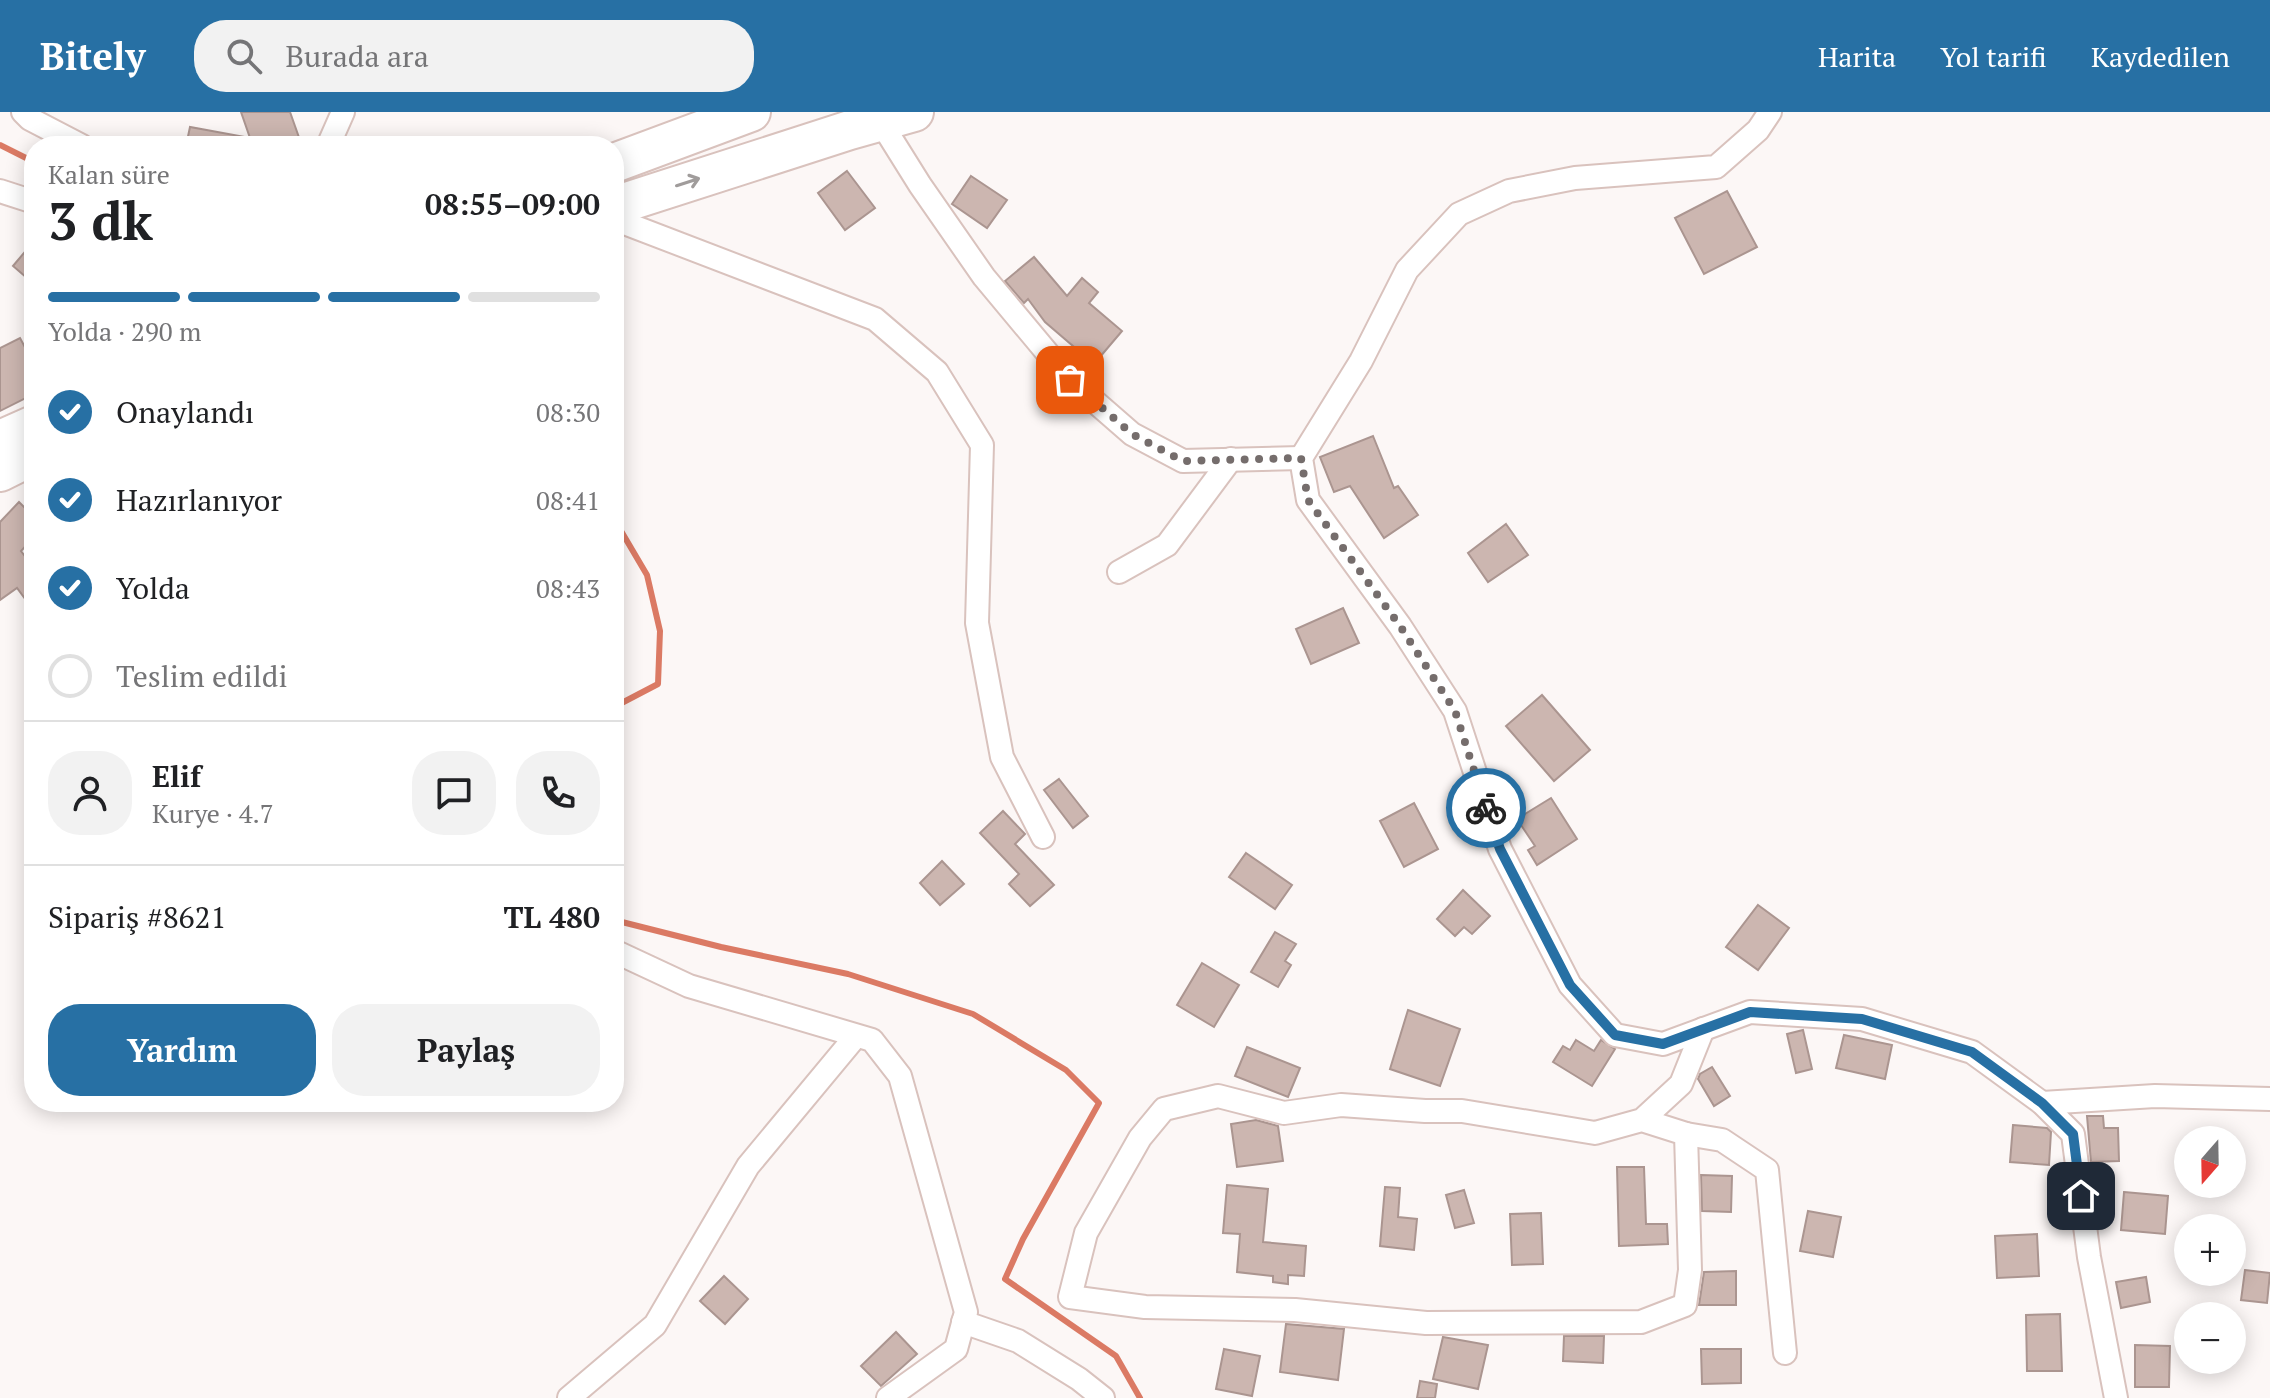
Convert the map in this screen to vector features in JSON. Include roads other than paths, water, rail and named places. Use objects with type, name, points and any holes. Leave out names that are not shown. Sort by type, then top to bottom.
[{"type":"highway","points":[[624,159],[751,112]]},
{"type":"highway","points":[[624,203],[897,117]]},
{"type":"highway","points":[[0,440],[24,429]]},
{"type":"highway","points":[[0,472],[24,460]]},
{"type":"street","points":[[23,112],[63,136]]},
{"type":"street","points":[[332,136],[343,112]]},
{"type":"street","points":[[1770,112],[1758,130],[1716,167],[1575,178],[1509,191],[1459,214],[1407,270],[1361,361],[1301,458],[1308,500],[1400,626],[1455,711],[1500,849],[1570,985],[1615,1035],[1663,1044],[1750,1012],[1862,1019],[1972,1052],[2042,1103],[2073,1134],[2089,1257],[2116,1398]]},
{"type":"street","points":[[897,117],[920,185],[984,277],[1070,380],[1132,434],[1183,461],[1301,458]]},
{"type":"street","points":[[0,191],[24,199]]},
{"type":"street","points":[[624,223],[875,319],[937,372],[982,445],[977,623],[1002,757],[1043,837]]},
{"type":"street","points":[[1119,572],[1167,545],[1231,459]]},
{"type":"street","points":[[624,956],[689,986],[872,1040],[900,1076],[966,1312],[956,1349],[888,1398]]},
{"type":"street","points":[[1686,1134],[1690,1270],[1685,1305],[1641,1322],[1426,1323],[1295,1310],[1145,1307],[1070,1297],[1086,1233],[1140,1138],[1164,1109],[1218,1096],[1284,1113],[1341,1105],[1462,1111],[1595,1133],[1642,1120],[1681,1084],[1703,1029]]},
{"type":"street","points":[[569,1398],[655,1325],[748,1166],[856,1036]]},
{"type":"street","points":[[2042,1103],[2155,1096],[2270,1099]]},
{"type":"street","points":[[1642,1120],[1686,1134],[1722,1140],[1767,1170],[1785,1353]]},
{"type":"street","points":[[963,1322],[1018,1341],[1079,1379],[1103,1398]]},
{"type":"waterway","points":[[0,145],[24,157]]},
{"type":"waterway","points":[[624,536],[647,575],[660,631],[658,684],[624,702]]},
{"type":"waterway","points":[[624,923],[848,974],[973,1014],[1066,1070],[1099,1103],[1023,1239],[1005,1279],[1116,1356],[1140,1398]]}]
